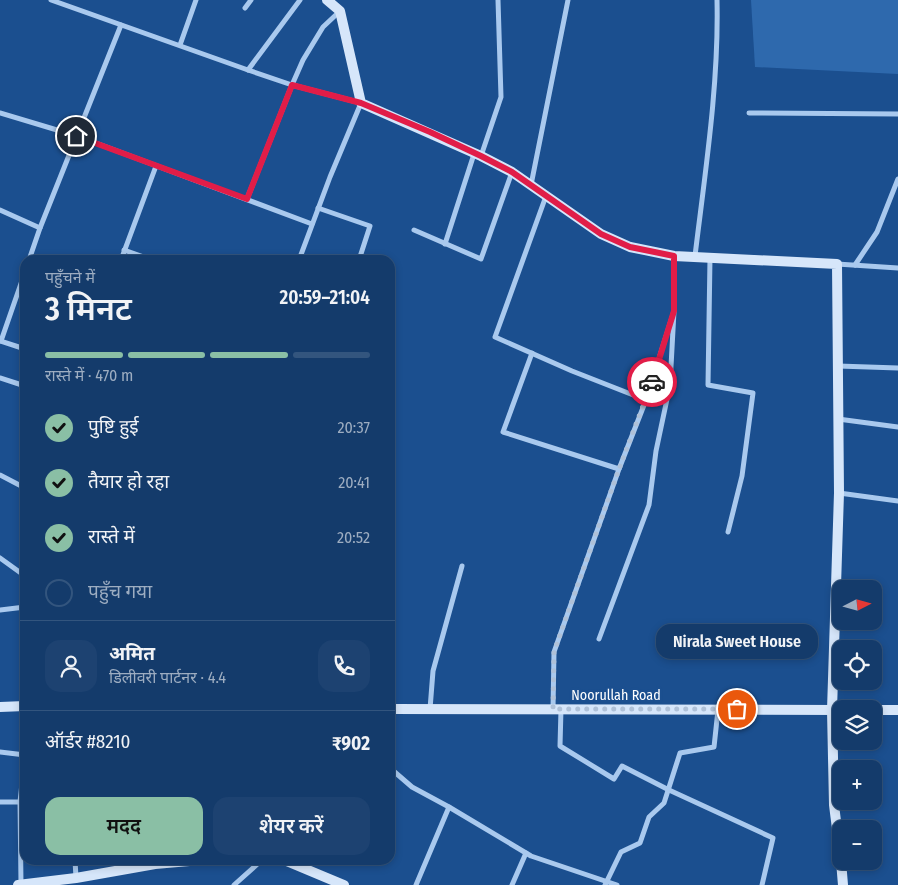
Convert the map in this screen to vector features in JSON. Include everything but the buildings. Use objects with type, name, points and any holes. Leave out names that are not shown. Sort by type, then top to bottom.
[{"type":"street","points":[[51,0],[292,85],[361,103],[430,132],[512,172],[601,234],[630,247],[674,256],[898,268]]},
{"type":"street","points":[[180,46],[196,0]]},
{"type":"street","points":[[245,8],[251,0]]},
{"type":"street","points":[[248,70],[300,0]]},
{"type":"street","points":[[301,255],[361,103],[338,6],[327,0]]},
{"type":"street","points":[[445,244],[501,97],[498,0]]},
{"type":"street","points":[[531,186],[568,0]]},
{"type":"street","points":[[695,256],[715,72],[717,0]]},
{"type":"street","points":[[247,199],[303,60],[338,6]]},
{"type":"street","points":[[31,255],[121,25]]},
{"type":"street","points":[[0,113],[76,136],[312,224]]},
{"type":"street","points":[[749,114],[898,114]]},
{"type":"street","points":[[122,255],[156,166]]},
{"type":"street","points":[[414,230],[481,259],[512,172]]},
{"type":"street","points":[[855,265],[877,232],[898,179]]},
{"type":"street","points":[[546,196],[495,337],[646,400]]},
{"type":"street","points":[[318,208],[370,226],[360,255]]},
{"type":"street","points":[[0,210],[40,228]]},
{"type":"street","points":[[124,250],[138,255]]},
{"type":"street","points":[[599,639],[648,504],[656,451],[670,385],[674,311],[674,256]]},
{"type":"street","points":[[710,257],[708,385],[753,393],[742,476],[728,532]]},
{"type":"street","points":[[837,264],[839,493],[837,700]]},
{"type":"street","points":[[20,286],[1,341],[20,347]]},
{"type":"street","points":[[674,311],[646,400],[619,469],[554,652],[560,746],[614,779],[622,766],[773,838],[762,885]]},
{"type":"street","points":[[532,353],[503,432],[619,469]]},
{"type":"street","points":[[838,366],[898,368]]},
{"type":"street","points":[[0,378],[20,384]]},
{"type":"street","points":[[838,419],[898,427]]},
{"type":"street","points":[[0,475],[20,485]]},
{"type":"street","points":[[839,493],[898,501]]},
{"type":"street","points":[[0,558],[20,572]]},
{"type":"street","points":[[430,709],[433,671],[462,566]]},
{"type":"street","points":[[0,610],[20,608]]},
{"type":"street","points":[[0,707],[20,706]]},
{"type":"street","name":"Noorullah Road","points":[[395,709],[832,710]]},
{"type":"street","points":[[606,883],[620,852],[640,843],[649,817],[664,803],[680,753],[714,747],[718,709]]},
{"type":"street","points":[[882,710],[898,710]]},
{"type":"street","points":[[836,750],[834,805],[836,820]]},
{"type":"street","points":[[0,752],[20,754]]},
{"type":"street","points":[[395,772],[412,787],[526,853],[606,883],[618,885]]},
{"type":"street","points":[[0,802],[20,802]]},
{"type":"street","points":[[416,885],[449,807]]},
{"type":"street","points":[[512,885],[526,853]]},
{"type":"street","points":[[20,864],[19,885],[76,878],[140,865]]},
{"type":"street","points":[[75,865],[76,878]]},
{"type":"street","points":[[234,885],[256,865]]},
{"type":"street","points":[[295,865],[338,884]]},
{"type":"street","points":[[842,870],[843,885]]},
{"type":"shaded area","points":[[751,0],[898,0],[898,74],[755,67]]},
{"type":"way so far","points":[[652,382],[554,652],[553,709],[737,709]]},
{"type":"place","name":"Nirala Sweet House","points":[[737,709]]},
{"type":"route","points":[[76,136],[247,199],[292,85],[361,103],[430,132],[512,172],[601,234],[630,247],[674,256],[674,311],[652,382]]}]
